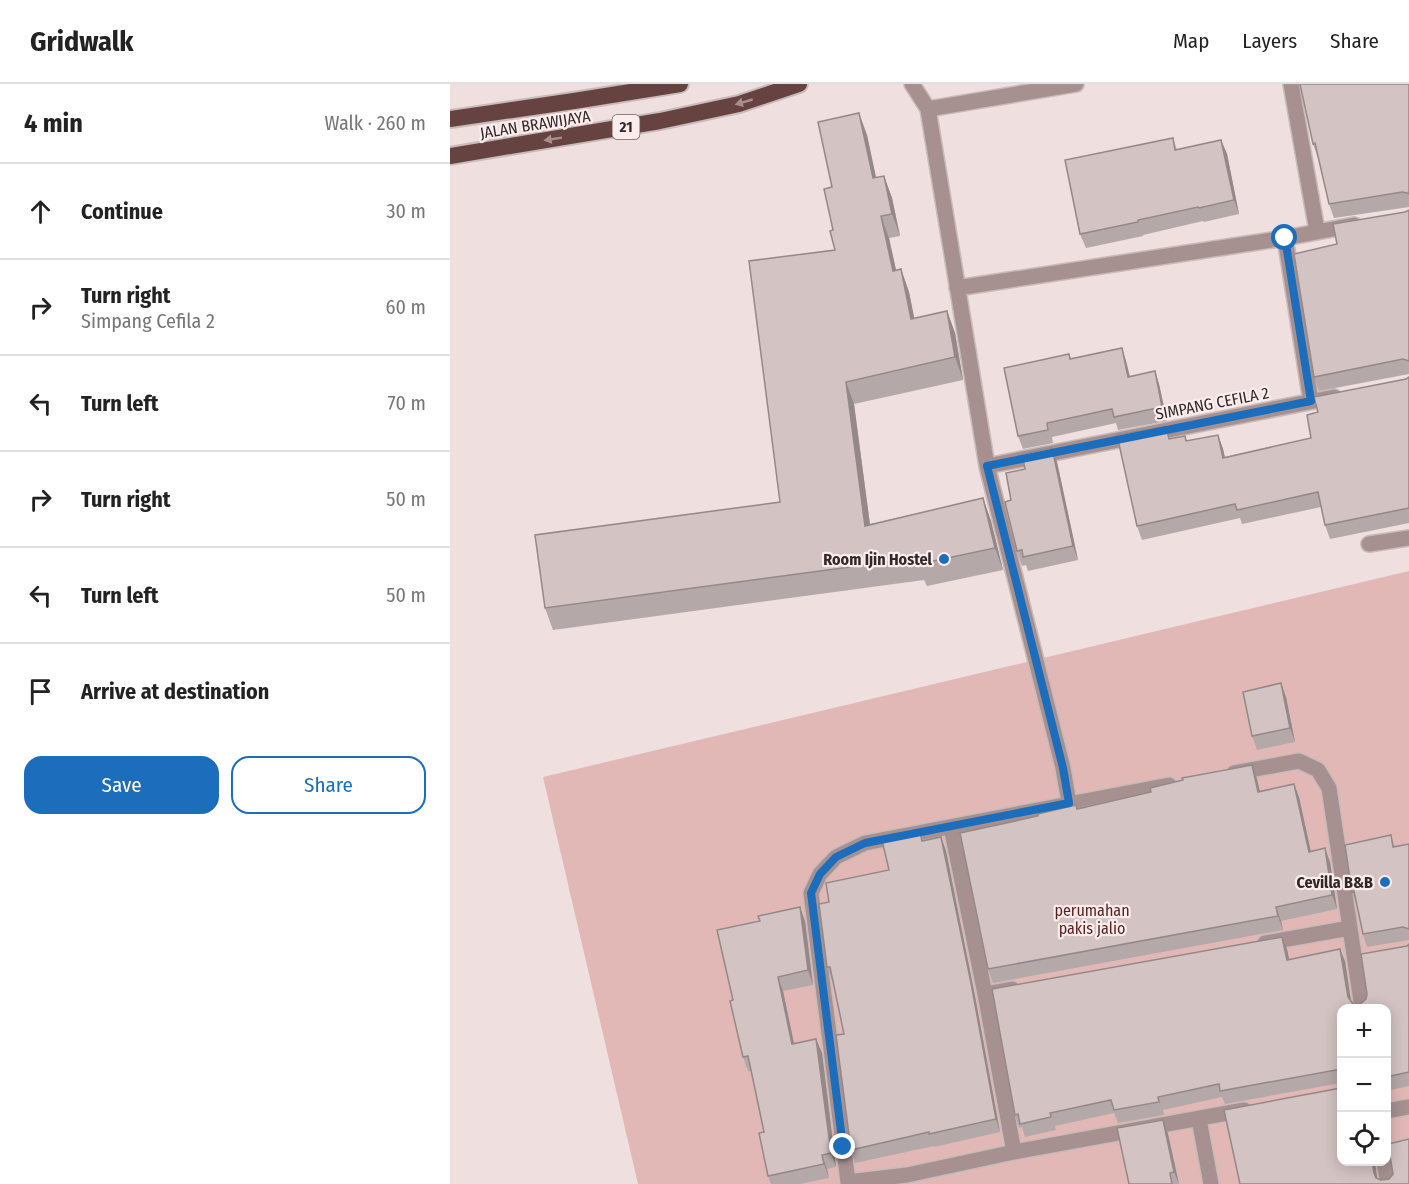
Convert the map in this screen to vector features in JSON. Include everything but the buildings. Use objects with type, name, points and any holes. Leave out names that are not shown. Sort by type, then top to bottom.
[{"type":"highway","name":"JALAN BRAWIJAYA","points":[[450,119],[680,84]]},
{"type":"highway","name":"JALAN BRAWIJAYA","points":[[450,156],[660,121],[739,104],[800,84]]},
{"type":"street","points":[[912,84],[928,109],[987,466],[1056,739],[1069,803]]},
{"type":"street","points":[[928,109],[1076,84]]},
{"type":"street","points":[[1291,84],[1317,231]]},
{"type":"street","points":[[957,288],[1285,238],[1363,223]]},
{"type":"street","points":[[1285,238],[1311,401]]},
{"type":"street","name":"SIMPANG CEFILA 2","points":[[987,466],[1344,395]]},
{"type":"street","points":[[1369,544],[1409,538]]},
{"type":"street","points":[[1218,776],[1299,761],[1318,770],[1329,788],[1350,928],[1360,958],[1362,1004]]},
{"type":"street","points":[[1184,782],[865,843],[836,857],[820,874],[811,893],[848,1183],[907,1175],[1014,1152],[1254,1109]]},
{"type":"street","points":[[951,827],[1014,1152]]},
{"type":"street","points":[[1256,945],[1350,928]]},
{"type":"street","points":[[985,994],[1032,985]]},
{"type":"street","points":[[1391,1111],[1409,1107]]},
{"type":"street","points":[[1199,1119],[1211,1184]]},
{"type":"street","points":[[1385,1166],[1388,1184]]},
{"type":"green space","name":"perumahan pakis jalio","points":[[1409,571],[1409,1184],[638,1184],[543,777]]},
{"type":"place","name":"Room Ijin Hostel","points":[[944,559]]},
{"type":"place","name":"Cevilla B&B","points":[[1385,882]]},
{"type":"route","points":[[843,1147],[811,893],[820,874],[836,857],[865,843],[1069,803],[1063,768],[987,466],[1311,401],[1285,238]]}]
